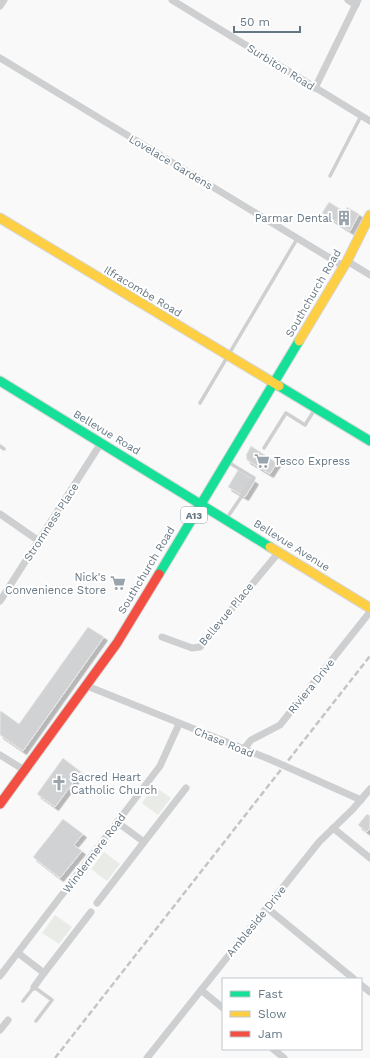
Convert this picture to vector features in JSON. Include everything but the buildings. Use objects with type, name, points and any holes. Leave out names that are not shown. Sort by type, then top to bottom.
[{"type":"street","points":[[0,6],[4,0]]},
{"type":"street","name":"Surbiton Road","points":[[172,0],[370,121]]},
{"type":"street","points":[[315,88],[357,2],[348,0]]},
{"type":"street","name":"Lovelace Gardens","points":[[0,58],[298,239],[370,275]]},
{"type":"street","name":"Southchurch Road","points":[[0,804],[26,771],[117,643],[274,384],[345,263],[370,215]]},
{"type":"street","name":"Ilfracombe Road","points":[[0,218],[370,441]]},
{"type":"street","name":"Bellevue Road","points":[[0,381],[201,503]]},
{"type":"street","name":"Stromness Place","points":[[0,601],[101,443]]},
{"type":"street","name":"Bellevue Avenue","points":[[201,503],[370,608]]},
{"type":"street","points":[[0,514],[39,541]]},
{"type":"street","name":"Bellevue Place","points":[[162,637],[192,648],[200,647],[279,552]]},
{"type":"street","name":"Riviera Drive","points":[[243,750],[251,740],[280,725],[370,612]]},
{"type":"street","name":"Chase Road","points":[[87,686],[303,774],[361,800]]},
{"type":"street","name":"Windermere Road","points":[[0,976],[160,766],[179,724]]},
{"type":"street","points":[[0,755],[26,771]]},
{"type":"street","points":[[97,903],[186,788]]},
{"type":"street","name":"Ambleside Drive","points":[[147,1058],[266,908],[333,828],[370,789]]},
{"type":"street","points":[[117,822],[144,842]]},
{"type":"street","points":[[333,828],[370,858]]},
{"type":"street","points":[[266,908],[353,978]]},
{"type":"street","points":[[34,987],[91,912]]},
{"type":"street","points":[[18,953],[44,973]]},
{"type":"street","points":[[362,986],[370,992]]},
{"type":"street","points":[[201,990],[222,1007]]},
{"type":"street","points":[[0,1030],[8,1020]]},
{"type":"street","points":[[274,1050],[284,1058]]},
{"type":"lane","points":[[330,176],[361,116]]},
{"type":"lane","points":[[200,403],[298,239]]},
{"type":"lane","points":[[264,448],[286,414],[306,425],[316,408]]},
{"type":"lane","points":[[0,446],[4,449]]},
{"type":"lane","points":[[227,461],[254,478],[227,519]]},
{"type":"lane","points":[[23,1001],[34,987],[52,1000],[36,1021]]},
{"type":"shaded area","points":[[154,786],[171,798],[158,815],[142,803]]},
{"type":"shaded area","points":[[104,852],[120,864],[107,881],[91,869]]},
{"type":"shaded area","points":[[55,915],[72,927],[59,944],[42,933]]},
{"type":"railway","points":[[55,1058],[370,656]]},
{"type":"traffic: fast","points":[[159,574],[299,341]]},
{"type":"traffic: fast","points":[[0,381],[270,547]]},
{"type":"traffic: fast","points":[[279,386],[370,441]]},
{"type":"traffic: slow","points":[[299,341],[347,261],[370,215]]},
{"type":"traffic: slow","points":[[0,218],[279,386]]},
{"type":"traffic: slow","points":[[270,547],[370,608]]},
{"type":"traffic: jam","points":[[0,804],[117,643],[159,574]]},
{"type":"place","name":"Parmar Dental","points":[[344,218]]},
{"type":"place","name":"Tesco Express","points":[[262,461]]},
{"type":"place","name":"Nick's Convenience Store","points":[[118,583]]},
{"type":"place","name":"Sacred Heart Catholic Church","points":[[59,783]]}]
